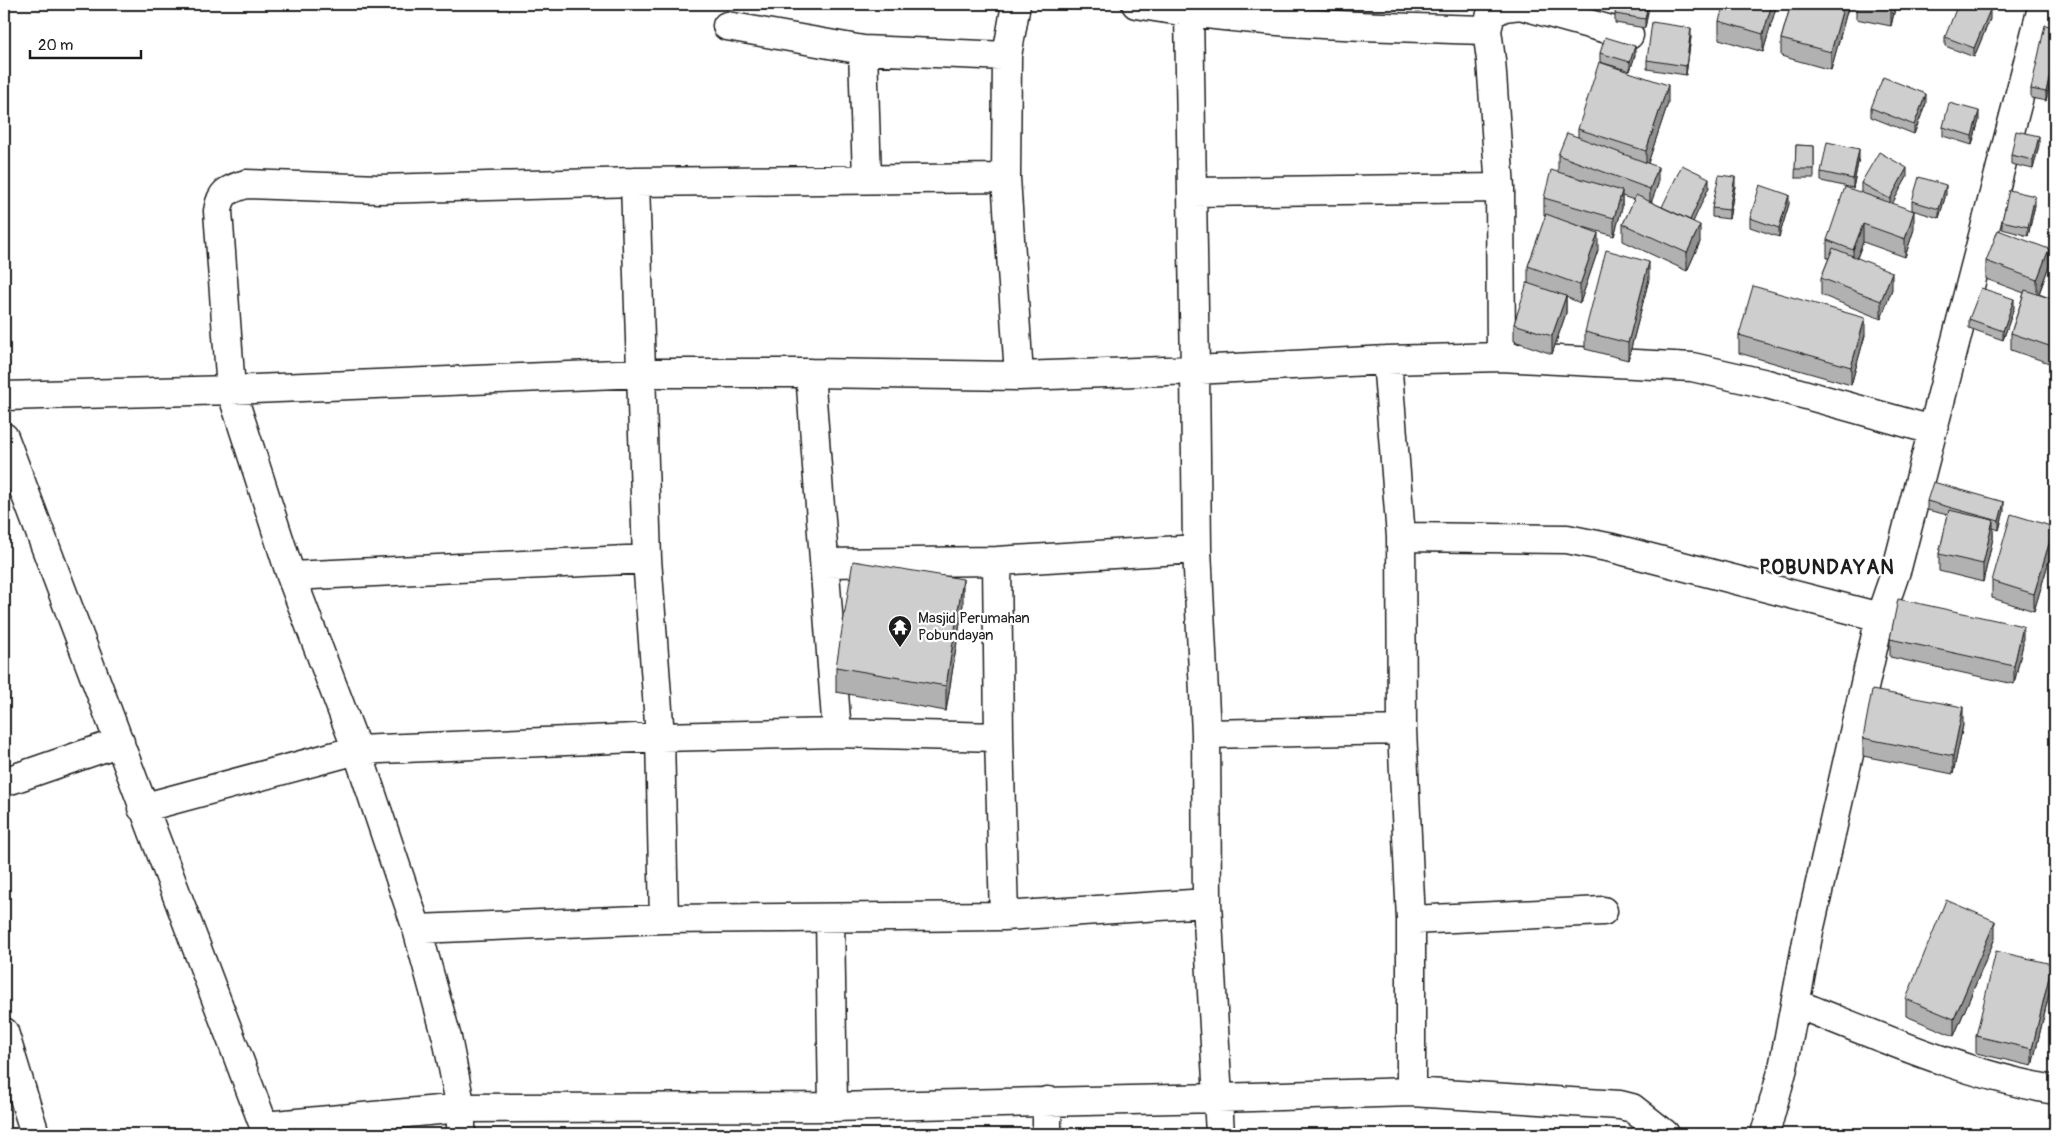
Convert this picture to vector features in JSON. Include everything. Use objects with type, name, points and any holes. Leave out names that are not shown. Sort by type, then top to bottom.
[{"type":"street","points":[[1016,4],[1007,56],[1006,178],[1018,376]]},
{"type":"street","points":[[1136,4],[1189,13],[1338,26],[1487,30]]},
{"type":"street","points":[[1765,1134],[1783,1068],[1808,936],[1880,618],[1896,568],[2043,4]]},
{"type":"street","points":[[1501,357],[1500,188],[1487,30],[1491,14],[1504,7],[1520,6],[1629,35]]},
{"type":"street","points":[[1189,13],[1197,549],[1206,734],[1207,904],[1220,1134]]},
{"type":"street","points":[[727,26],[863,50],[1007,56]]},
{"type":"street","points":[[863,50],[867,179]]},
{"type":"street","points":[[461,1121],[447,1038],[417,929],[357,750],[291,576],[231,390],[218,211],[222,196],[228,190],[246,184],[379,189],[635,182],[1006,178]]},
{"type":"street","points":[[635,182],[648,559],[660,737],[664,919]]},
{"type":"street","points":[[1193,192],[1500,188]]},
{"type":"street","points":[[4,396],[231,390],[642,373],[1018,376],[1501,357],[1692,367],[1768,384],[1932,430]]},
{"type":"street","points":[[1387,360],[1400,537],[1402,730],[1411,920],[1411,1092]]},
{"type":"street","points":[[810,373],[838,733]]},
{"type":"street","points":[[4,437],[264,1130],[833,1107],[1411,1092],[1620,1105],[1632,1108],[1665,1134]]},
{"type":"street","points":[[1400,537],[1567,539],[1621,550],[1880,618]]},
{"type":"street","points":[[825,563],[997,561],[1197,549]]},
{"type":"street","points":[[291,576],[648,559]]},
{"type":"street","points":[[997,561],[1004,916]]},
{"type":"street","points":[[1206,734],[1402,730]]},
{"type":"street","points":[[142,808],[357,750],[660,737],[838,733],[999,737]]},
{"type":"street","points":[[4,782],[120,742]]},
{"type":"street","points":[[417,929],[664,919],[1004,916],[1207,904]]},
{"type":"street","points":[[1411,920],[1603,911]]},
{"type":"street","points":[[830,918],[833,1107]]},
{"type":"street","points":[[1796,1004],[1946,1062],[2023,1085],[2055,1090]]},
{"type":"street","points":[[5,1040],[35,1134]]},
{"type":"street","points":[[1047,1101],[1047,1134]]},
{"type":"building","points":[[1616,4],[1648,4],[1645,19],[1615,14]]},
{"type":"building","points":[[1724,4],[1772,4],[1763,34],[1719,21]]},
{"type":"building","points":[[1791,4],[1844,4],[1831,52],[1781,39]]},
{"type":"building","points":[[1868,4],[1892,4],[1891,9]]},
{"type":"building","points":[[1958,4],[1973,4],[1990,10],[1974,48],[1945,37]]},
{"type":"building","points":[[1652,22],[1691,28],[1686,66],[1647,60]]},
{"type":"building","points":[[2045,25],[2055,27],[2055,50],[2046,92],[2031,89]]},
{"type":"building","points":[[1605,37],[1635,46],[1630,62],[1600,53]]},
{"type":"building","points":[[1599,62],[1668,85],[1646,151],[1578,129]]},
{"type":"building","points":[[1883,77],[1926,94],[1914,125],[1871,108]]},
{"type":"building","points":[[1949,103],[1979,111],[1972,136],[1943,127]]},
{"type":"building","points":[[2016,131],[2039,136],[2033,160],[2011,155]]},
{"type":"building","points":[[1567,133],[1658,167],[1650,189],[1558,155]]},
{"type":"building","points":[[1827,142],[1859,149],[1853,179],[1821,172]]},
{"type":"building","points":[[1796,145],[1814,146],[1814,169],[1795,169]]},
{"type":"building","points":[[1879,152],[1907,168],[1890,199],[1861,183]]},
{"type":"building","points":[[1682,165],[1709,178],[1690,220],[1662,207]]},
{"type":"building","points":[[1551,170],[1622,191],[1614,218],[1544,198]]},
{"type":"building","points":[[1719,175],[1735,177],[1729,210],[1712,208]]},
{"type":"building","points":[[1919,177],[1946,185],[1939,209],[1912,201]]},
{"type":"building","points":[[1760,185],[1789,195],[1779,228],[1750,218]]},
{"type":"building","points":[[1845,187],[1914,211],[1905,239],[1863,224],[1853,250],[1827,240]]},
{"type":"building","points":[[2009,190],[2035,196],[2028,227],[2002,221]]},
{"type":"building","points":[[1636,195],[1700,225],[1687,253],[1623,224]]},
{"type":"building","points":[[1546,214],[1598,233],[1580,285],[1528,266]]},
{"type":"building","points":[[1998,230],[2049,249],[2037,280],[1986,261]]},
{"type":"building","points":[[1833,248],[1892,272],[1881,301],[1821,278]]},
{"type":"building","points":[[1606,250],[1649,262],[1628,343],[1585,332]]},
{"type":"building","points":[[1527,283],[1566,296],[1552,336],[1514,324]]},
{"type":"building","points":[[1753,286],[1865,318],[1851,367],[1739,335]]},
{"type":"building","points":[[1981,288],[2014,299],[2003,331],[1969,319]]},
{"type":"building","points":[[2025,290],[2055,300],[2055,348],[2011,333]]},
{"type":"building","points":[[1933,482],[2004,502],[1999,521],[1927,501]]},
{"type":"building","points":[[1949,510],[1993,520],[1983,564],[1939,554]]},
{"type":"building","points":[[2011,514],[2054,527],[2034,594],[1992,581]]},
{"type":"building","name":"Masjid Perumahan Pobundayan","points":[[853,561],[963,579],[946,686],[836,667]]},
{"type":"building","points":[[1898,599],[2023,626],[2014,666],[1890,639]]},
{"type":"building","points":[[1872,690],[1963,707],[1953,756],[1863,738]]},
{"type":"building","points":[[1946,900],[1995,921],[1954,1019],[1906,999]]},
{"type":"building","points":[[1996,951],[2052,964],[2032,1049],[1976,1036]]},
{"type":"place","name":"Masjid Perumahan Pobundayan","points":[[900,648]]},
{"type":"district","name":"POBUNDAYAN","points":[[1827,567]]}]
